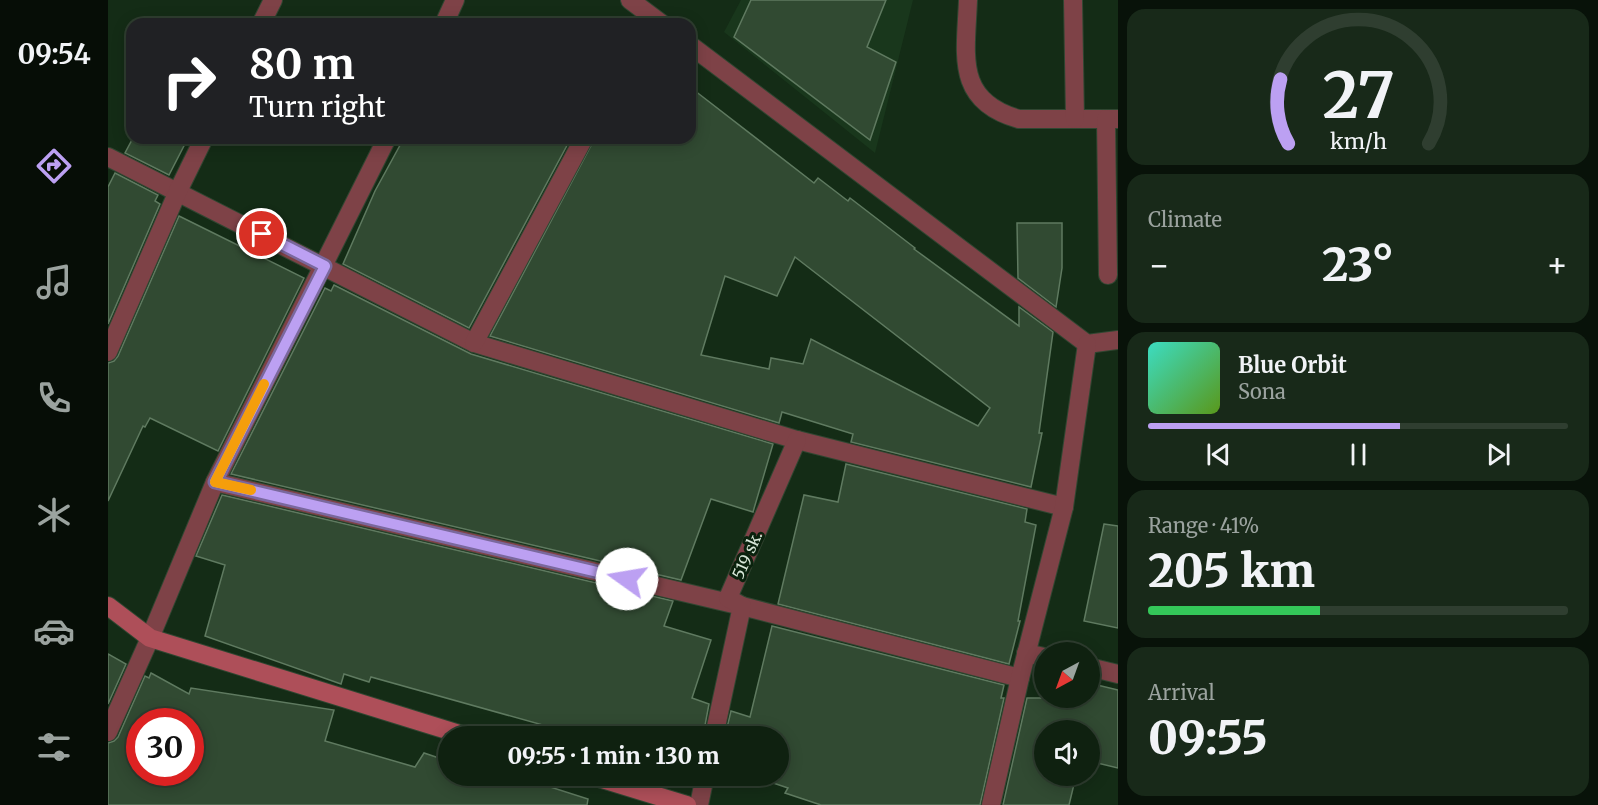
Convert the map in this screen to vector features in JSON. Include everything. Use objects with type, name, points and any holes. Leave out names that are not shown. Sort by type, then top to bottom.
[{"type":"street","points":[[264,18],[273,0]]},
{"type":"street","points":[[447,18],[455,0]]},
{"type":"street","points":[[630,0],[649,18]]},
{"type":"street","points":[[968,0],[966,65],[970,82],[990,108],[1019,119],[1112,119],[1108,275]]},
{"type":"street","points":[[1073,0],[1076,119]]},
{"type":"street","points":[[696,50],[1087,344],[1118,340]]},
{"type":"street","points":[[108,352],[178,191],[201,144]]},
{"type":"street","points":[[108,732],[215,482],[384,144]]},
{"type":"street","points":[[474,343],[581,144]]},
{"type":"street","points":[[108,157],[474,343],[797,440],[1064,507]]},
{"type":"street","points":[[1038,642],[1064,507],[1087,344]]},
{"type":"street","name":"519 sk.","points":[[716,726],[742,606],[728,598],[797,440]]},
{"type":"street","points":[[215,482],[742,606],[1020,678]]},
{"type":"street","points":[[108,606],[150,638],[438,727]]},
{"type":"street","points":[[991,805],[1020,678],[1034,657]]},
{"type":"street","points":[[1100,670],[1118,674]]},
{"type":"street","points":[[625,786],[687,805]]},
{"type":"street","points":[[699,805],[703,786]]},
{"type":"shaded area","points":[[741,0],[913,0],[875,153],[724,32]]},
{"type":"building","points":[[751,0],[886,0],[867,47],[896,62],[870,140],[734,37]]},
{"type":"building","points":[[696,92],[814,183],[818,178],[848,201],[850,198],[914,249],[1019,326],[1019,307],[1053,332],[1039,433],[1042,433],[1031,487],[851,442],[853,434],[782,412],[779,423],[490,336],[592,144],[696,144]],"holes":[[[795,257],[990,408],[978,426],[811,339],[803,364],[771,358],[769,369],[701,355],[725,276],[777,296]]]},
{"type":"building","points":[[130,144],[185,144],[169,175],[125,153]]},
{"type":"building","points":[[401,144],[568,144],[469,328],[343,264],[375,191]]},
{"type":"building","points":[[115,173],[158,195],[155,201],[160,204],[108,324],[108,187]]},
{"type":"building","points":[[179,216],[304,278],[218,451],[150,418],[145,427],[143,426],[108,501],[108,363],[114,361],[118,356]]},
{"type":"building","points":[[1017,223],[1062,223],[1062,268],[1056,307],[1018,278]]},
{"type":"building","points":[[334,285],[471,354],[773,444],[753,512],[711,499],[681,580],[231,474],[325,288],[331,291]]},
{"type":"building","points":[[846,464],[1027,509],[1025,522],[1036,525],[1018,621],[1020,621],[1009,664],[778,604],[804,495],[838,502]]},
{"type":"building","points":[[222,495],[673,601],[664,626],[711,640],[692,698],[709,704],[705,726],[546,726],[371,677],[369,682],[344,674],[341,684],[205,636],[225,565],[196,556]]},
{"type":"building","points":[[1104,524],[1118,526],[1118,628],[1084,621]]},
{"type":"building","points":[[772,626],[1004,685],[1001,698],[1004,698],[980,805],[821,805],[785,793],[788,788],[782,786],[789,786],[789,726],[727,726],[731,711],[750,717]]},
{"type":"building","points":[[108,654],[126,664],[108,704]]},
{"type":"building","points":[[151,673],[189,694],[191,688],[334,710],[325,741],[415,767],[424,753],[438,758],[438,786],[547,786],[588,799],[587,805],[108,805],[108,743],[118,737],[126,719],[126,786],[204,786],[204,708],[131,708],[145,676],[149,678]]},
{"type":"building","points":[[1100,686],[1118,690],[1118,768],[1100,764],[1100,720],[1034,720],[1034,786],[1074,786],[1069,805],[1003,805],[1027,698],[1034,698],[1034,708],[1100,708]]},
{"type":"slow traffic","points":[[251,490],[215,482],[264,384]]},
{"type":"route","points":[[262,234],[325,266],[215,482],[627,579]]}]
